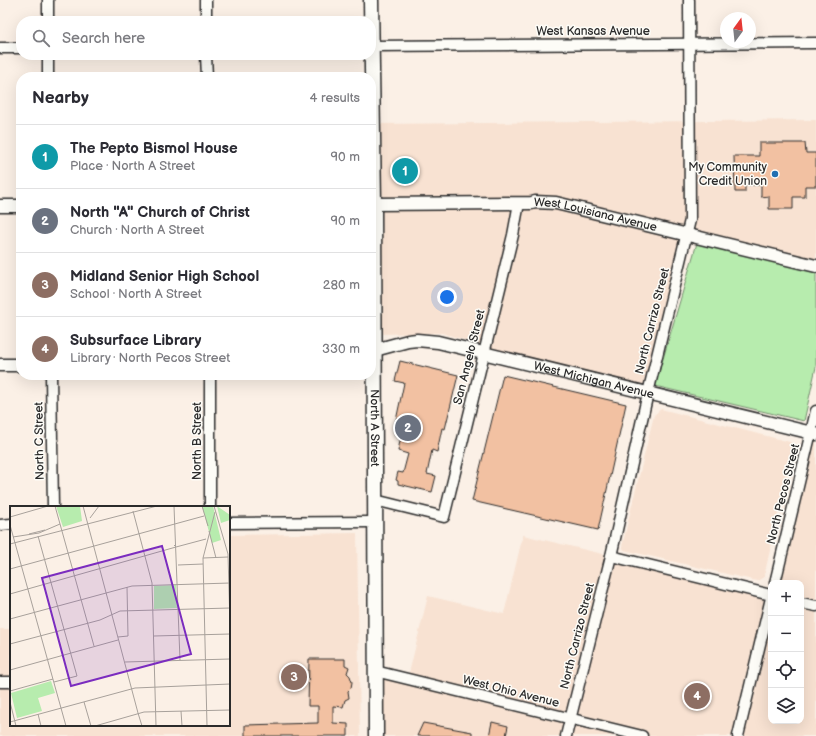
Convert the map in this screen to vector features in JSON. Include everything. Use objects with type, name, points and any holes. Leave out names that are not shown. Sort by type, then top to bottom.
[{"type":"main road","name":"North A Street","points":[[371,0],[371,16]]},
{"type":"main road","name":"North A Street","points":[[371,60],[371,72]]},
{"type":"main road","name":"North A Street","points":[[373,380],[375,500],[376,736]]},
{"type":"street","points":[[48,0],[48,16]]},
{"type":"street","points":[[206,0],[206,16]]},
{"type":"street","name":"North Carrizo Street","points":[[566,736],[611,556],[648,393],[690,220],[689,0]]},
{"type":"street","name":"West Kansas Avenue","points":[[376,46],[816,43]]},
{"type":"street","points":[[0,48],[16,48]]},
{"type":"street","points":[[48,60],[48,72]]},
{"type":"street","points":[[206,60],[207,72]]},
{"type":"street","name":"San Angelo Street","points":[[375,500],[444,516],[513,235],[519,203]]},
{"type":"street","name":"West Louisiana Avenue","points":[[376,204],[556,203],[816,266]]},
{"type":"street","points":[[0,206],[16,206]]},
{"type":"street","name":"West Michigan Avenue","points":[[376,350],[408,341],[417,340],[438,342],[813,433]]},
{"type":"street","points":[[0,365],[16,365]]},
{"type":"street","name":"North C Street","points":[[51,380],[52,506]]},
{"type":"street","name":"North B Street","points":[[210,380],[210,506]]},
{"type":"street","name":"North Pecos Street","points":[[776,580],[813,433],[816,411]]},
{"type":"street","points":[[230,523],[374,522]]},
{"type":"street","points":[[0,525],[10,524]]},
{"type":"street","points":[[611,556],[768,596]]},
{"type":"street","points":[[804,604],[816,606]]},
{"type":"street","points":[[738,736],[768,610]]},
{"type":"street","name":"West Ohio Avenue","points":[[375,671],[642,736]]},
{"type":"shaded area","points":[[816,120],[816,260],[689,230],[649,392],[568,372],[442,333],[376,334],[376,124]]},
{"type":"shaded area","points":[[661,409],[790,442],[793,447],[764,577],[757,581],[624,550],[622,546],[654,415]]},
{"type":"shaded area","points":[[816,414],[816,736],[375,736],[374,669],[408,677],[428,596],[504,614],[523,535],[768,593],[768,724],[804,724],[804,580],[776,580]]},
{"type":"shaded area","points":[[357,533],[360,736],[0,736],[0,629],[10,629],[10,726],[230,726],[230,535]]},
{"type":"green space","points":[[697,243],[816,271],[816,367],[804,421],[655,386]]},
{"type":"building","name":"My Community Credit Union","points":[[759,143],[805,143],[806,153],[816,153],[816,186],[805,186],[805,197],[793,197],[793,209],[769,209],[769,196],[761,197],[761,185],[745,185],[745,192],[735,192],[734,156],[759,156]]},
{"type":"building","points":[[400,361],[458,375],[445,429],[442,428],[437,452],[432,450],[427,474],[436,476],[432,492],[398,484],[398,481],[396,480],[398,472],[403,473],[408,454],[398,451],[401,436],[395,435],[396,430],[394,430],[404,383],[395,381]]},
{"type":"building","points":[[503,375],[626,404],[598,530],[472,501]]},
{"type":"building","points":[[309,659],[345,659],[345,665],[349,667],[347,673],[352,682],[351,688],[348,691],[349,698],[345,700],[343,707],[333,706],[333,723],[348,724],[348,736],[245,736],[245,725],[318,723],[318,706],[308,706]]},
{"type":"building","points":[[492,722],[508,726],[506,736],[489,736]]},
{"type":"building","points":[[423,723],[472,732],[472,736],[417,736]]},
{"type":"place","name":"The Pepto Bismol House","points":[[405,171]]},
{"type":"place","name":"My Community Credit Union","points":[[775,174]]},
{"type":"place","name":"North \"A\" Church of Christ","points":[[408,428]]},
{"type":"place","name":"Midland Senior High School","points":[[294,677]]},
{"type":"place","name":"Subsurface Library","points":[[697,696]]}]
